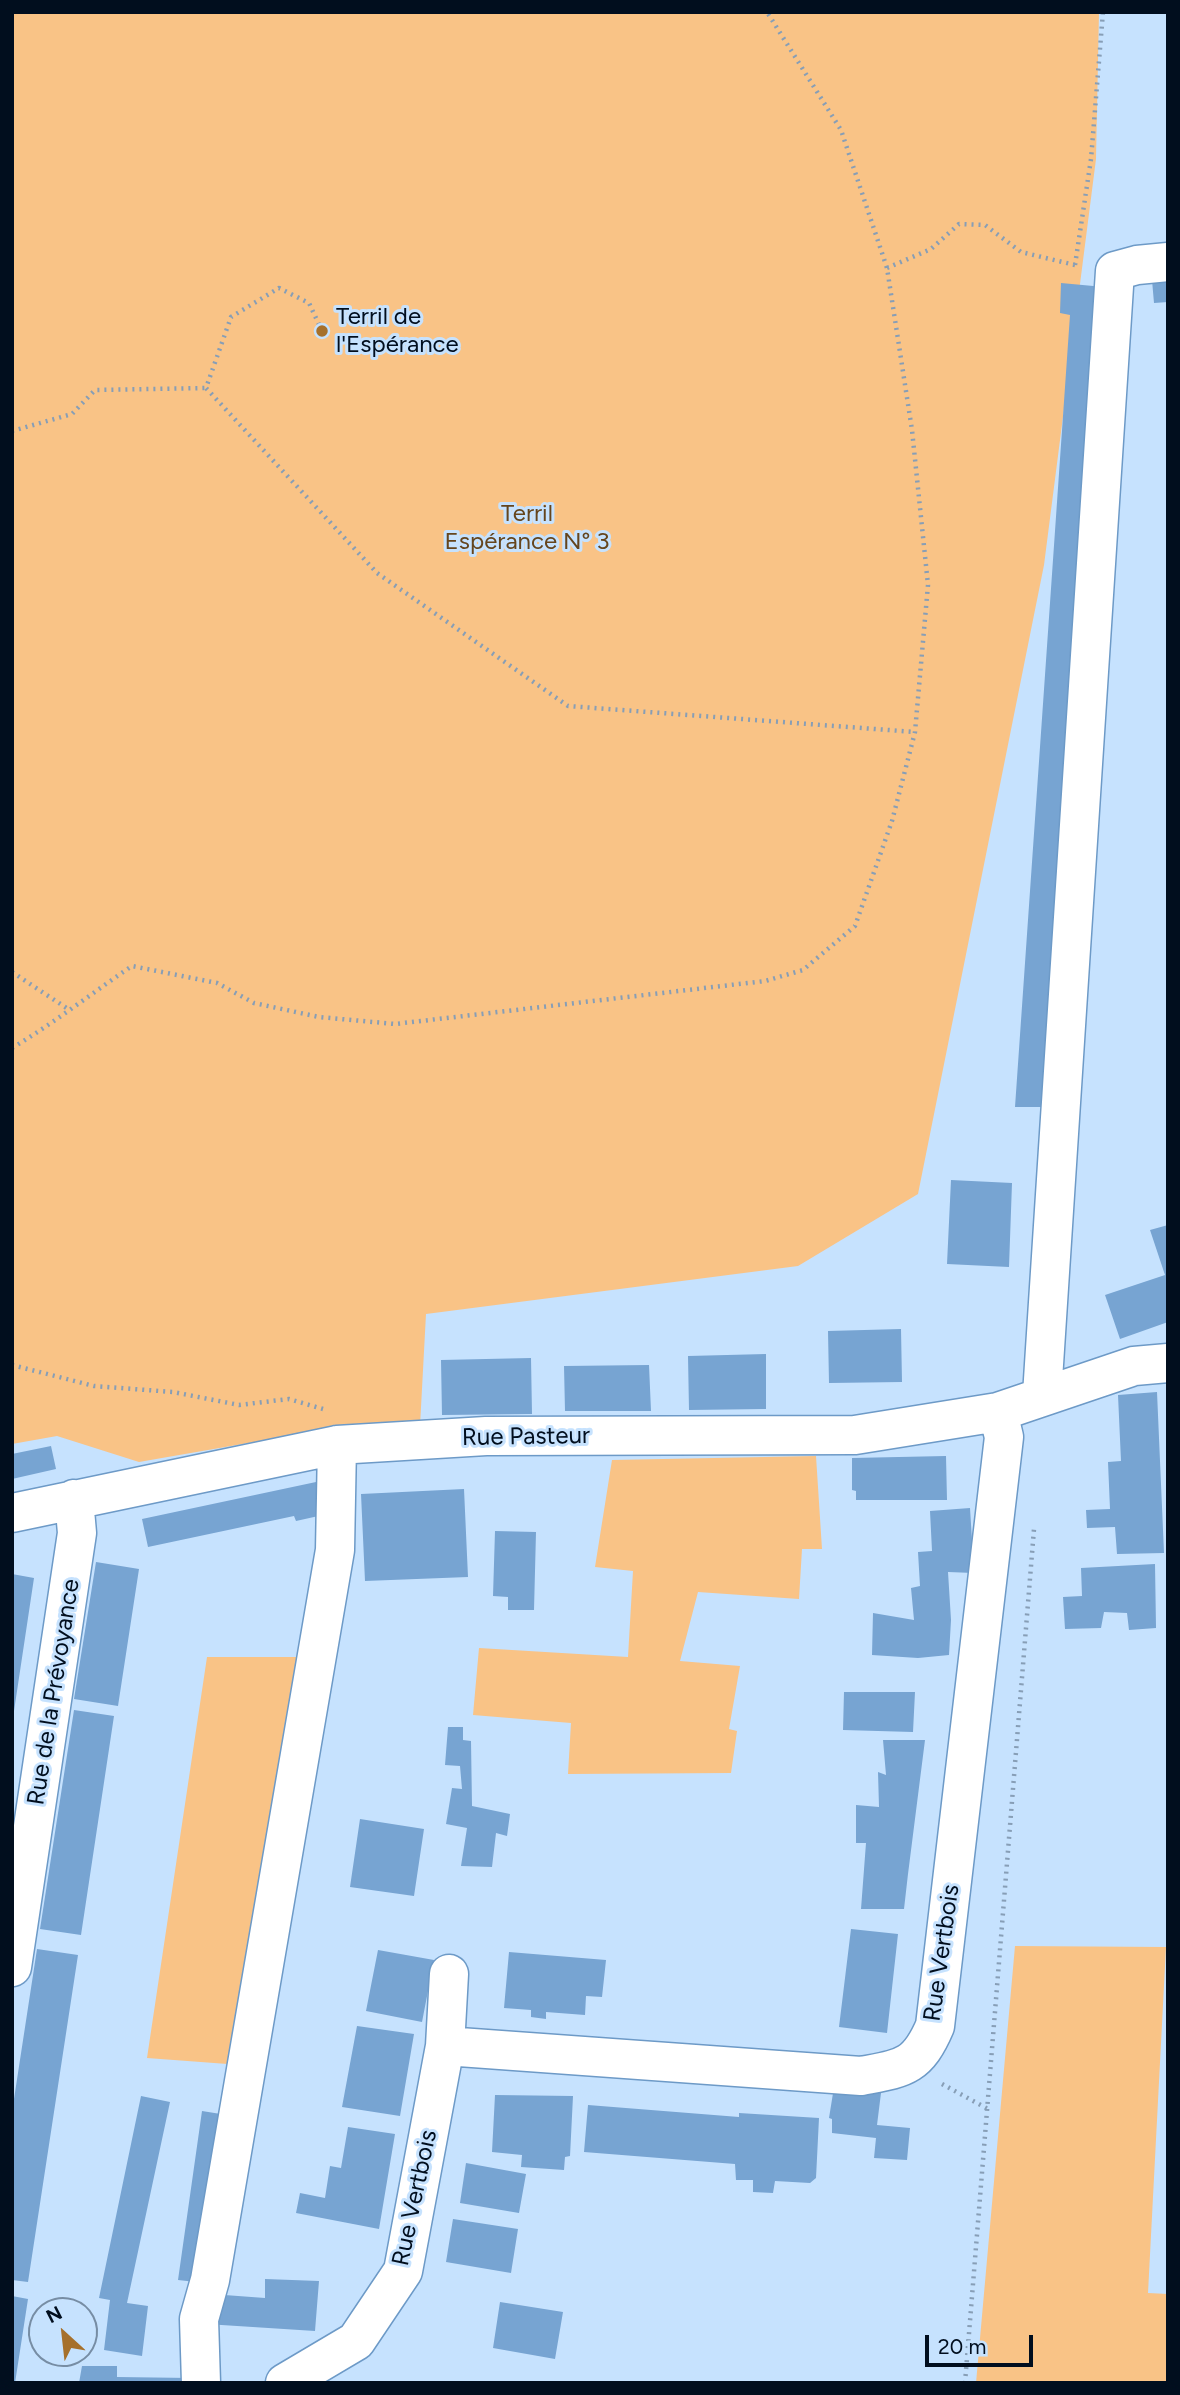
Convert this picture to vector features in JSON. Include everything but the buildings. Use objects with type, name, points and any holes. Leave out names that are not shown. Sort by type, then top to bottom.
[{"type":"street","points":[[1168,262],[1137,265],[1115,271],[1042,1395],[1133,1366],[1168,1363]]},
{"type":"street","name":"Rue Pasteur","points":[[12,1513],[337,1445],[485,1436],[855,1435],[998,1412],[1042,1395]]},
{"type":"street","name":"Rue Vertbois","points":[[917,2057],[924,2052],[935,2026],[1004,1437],[998,1412]]},
{"type":"street","points":[[201,2383],[199,2319],[212,2266],[335,1550],[337,1445]]},
{"type":"street","name":"Rue de la Prévoyance","points":[[12,1967],[77,1533],[74,1499]]},
{"type":"street","name":"Rue Vertbois","points":[[285,2383],[356,2340],[403,2271],[445,2046],[449,1974]]},
{"type":"street","points":[[445,2046],[860,2077],[898,2069],[917,2057]]},
{"type":"path","points":[[12,1048],[57,1021],[68,1009],[132,966],[217,983],[254,1003],[319,1017],[396,1024],[765,981],[803,970],[855,926],[891,821],[915,732],[928,585],[912,430],[887,268],[841,130],[767,12]]},
{"type":"path","points":[[887,268],[931,249],[959,224],[985,226],[1021,252],[1074,265],[1091,159],[1103,12]]},
{"type":"path","points":[[206,388],[231,317],[279,288],[309,303],[322,331]]},
{"type":"path","points":[[12,431],[72,414],[95,390],[206,388],[377,573],[568,706],[915,732]]},
{"type":"path","points":[[12,972],[68,1009]]},
{"type":"path","points":[[12,1365],[94,1386],[173,1392],[239,1405],[289,1399],[320,1406],[328,1415],[337,1445]]},
{"type":"path","points":[[965,2383],[1035,1518]]},
{"type":"path","points":[[917,2057],[934,2080],[988,2109]]},
{"type":"green space","name":"Terril Espérance N° 3","points":[[12,12],[1099,12],[1096,159],[1044,565],[918,1194],[798,1266],[426,1314],[420,1426],[300,1434],[139,1462],[57,1436],[12,1444]]},
{"type":"green space","points":[[816,1456],[822,1549],[802,1549],[799,1599],[698,1592],[680,1661],[740,1666],[729,1729],[737,1731],[731,1773],[568,1774],[571,1723],[473,1715],[479,1648],[628,1657],[633,1571],[595,1567],[612,1460]]},
{"type":"green space","points":[[207,1657],[312,1657],[241,2065],[147,2058]]},
{"type":"green space","points":[[1015,1946],[1166,1947],[1148,2293],[1168,2294],[1168,2383],[976,2383]]},
{"type":"place","name":"Terril de l'Espérance","points":[[322,331]]}]
